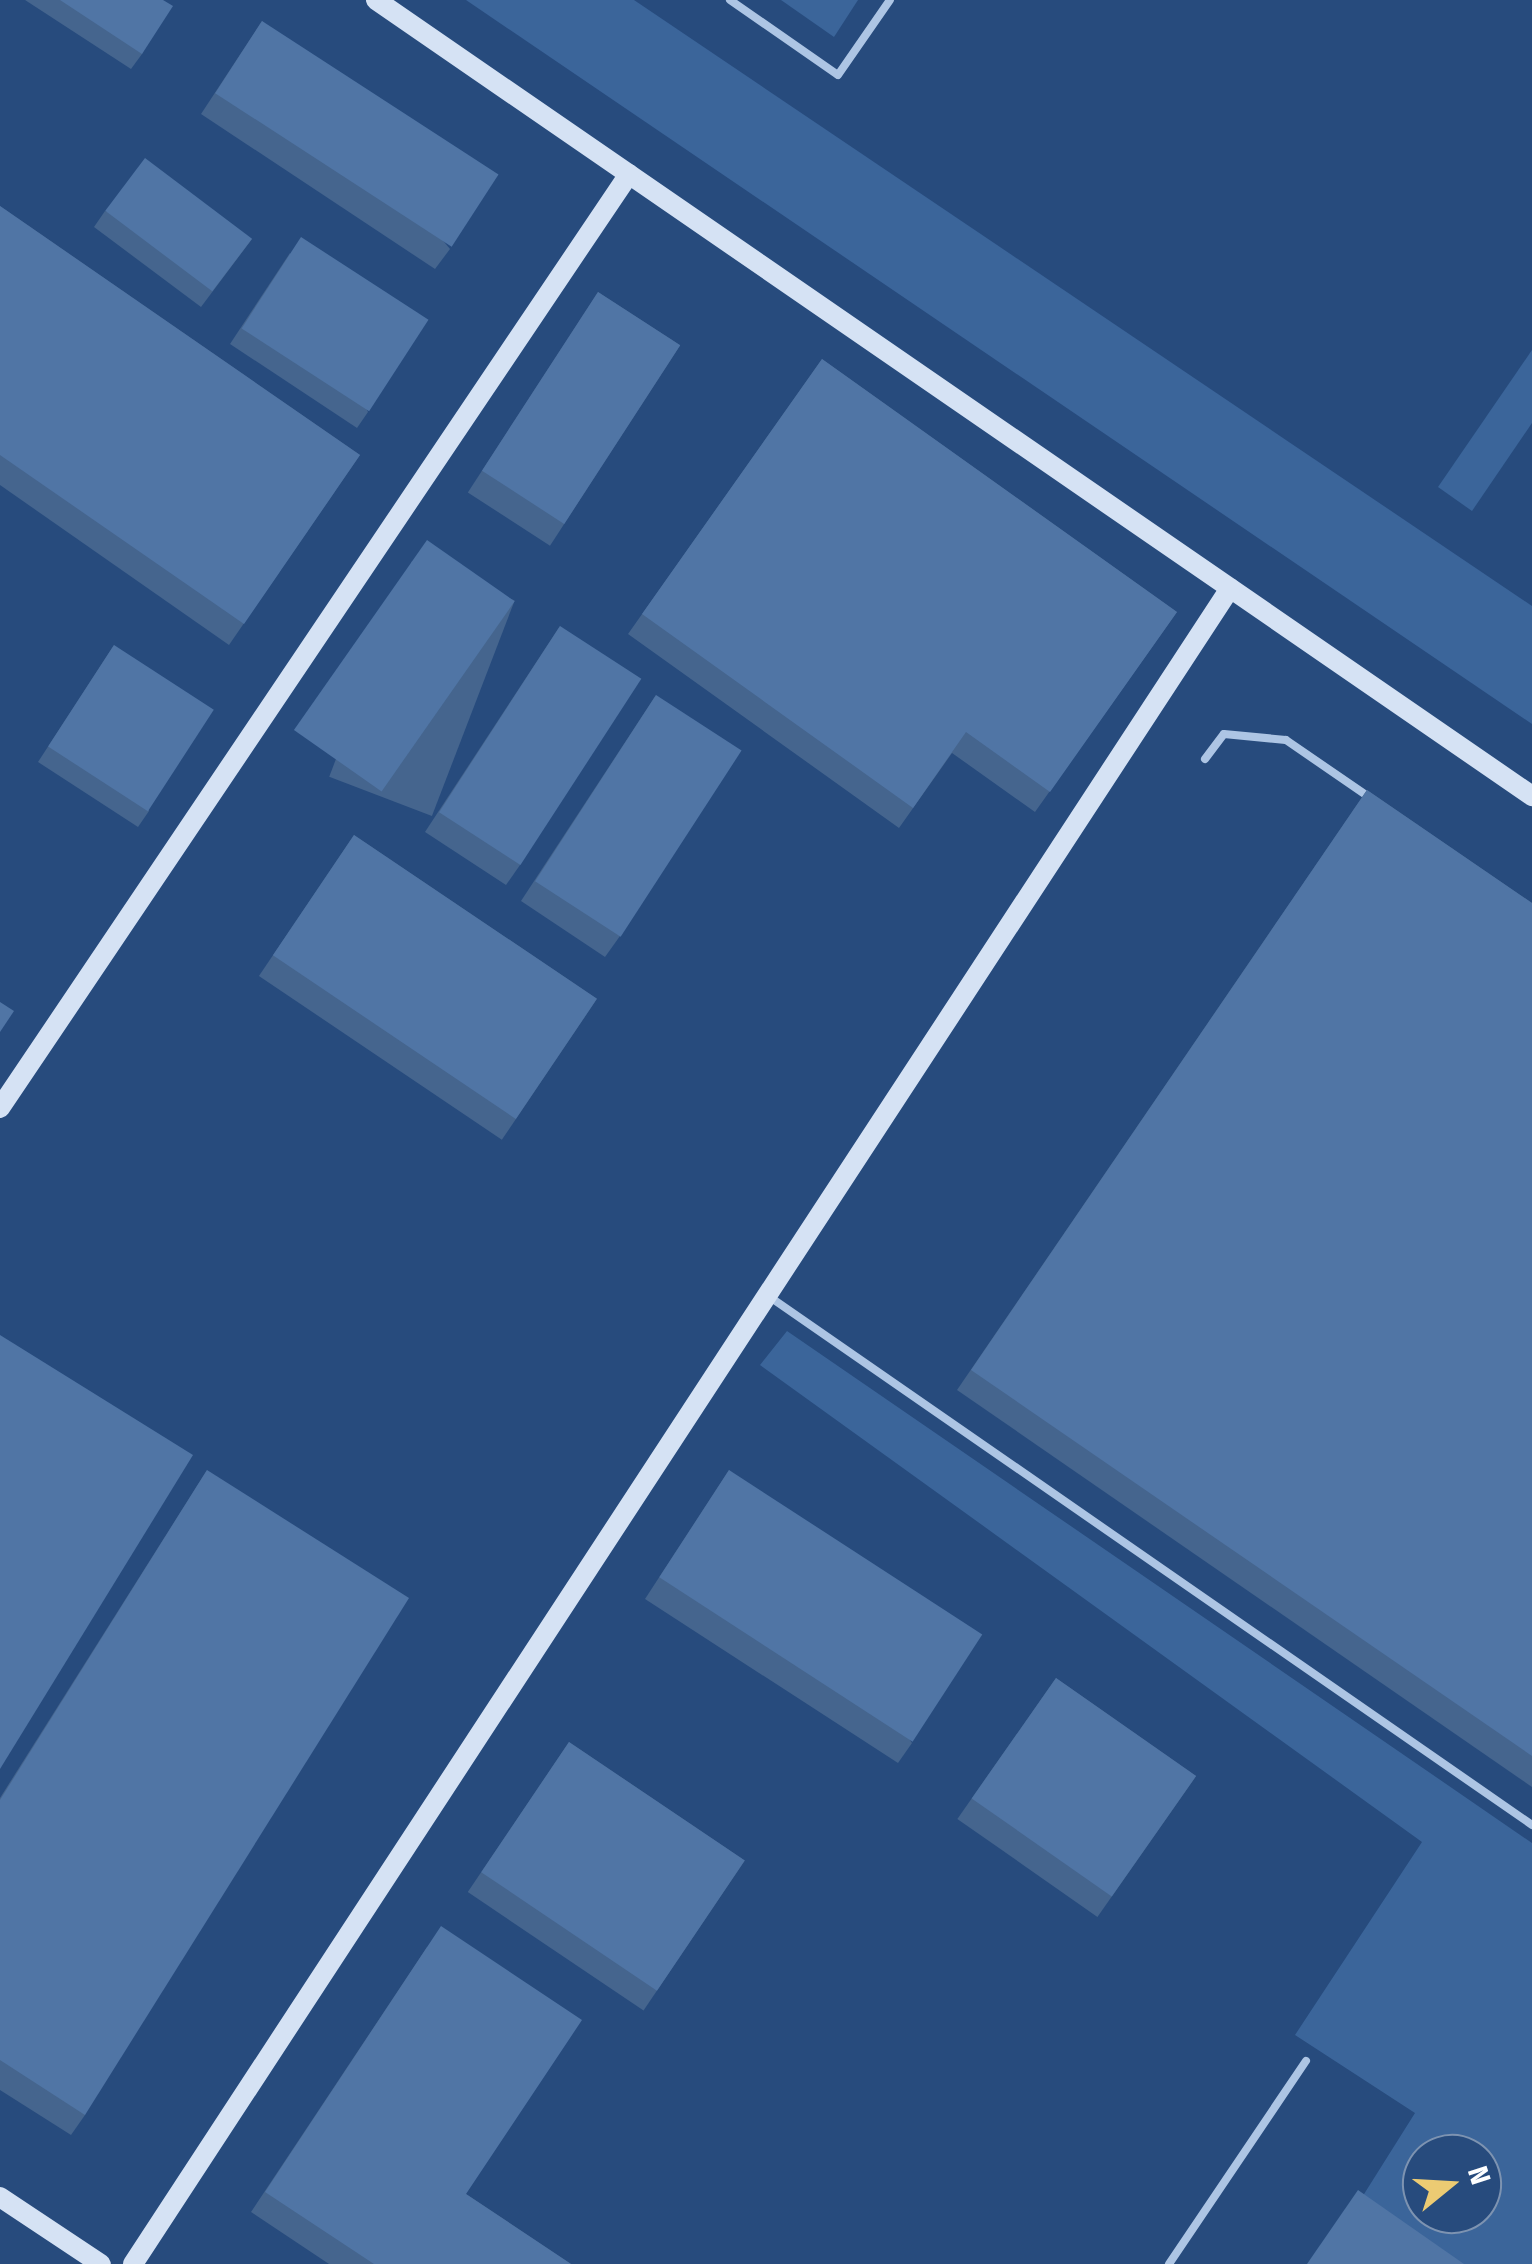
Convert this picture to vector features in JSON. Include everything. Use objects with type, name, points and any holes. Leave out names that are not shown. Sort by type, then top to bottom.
[{"type":"street","points":[[376,0],[1532,796]]},
{"type":"street","points":[[0,1108],[629,174]]},
{"type":"street","points":[[133,2264],[1230,588]]},
{"type":"street","points":[[0,2197],[100,2264]]},
{"type":"lane","points":[[730,0],[838,75],[890,0]]},
{"type":"lane","points":[[1205,759],[1224,734],[1286,740],[1392,812]]},
{"type":"lane","points":[[767,1296],[1532,1824]]},
{"type":"lane","points":[[1168,2264],[1306,2061]]},
{"type":"shaded area","points":[[466,0],[634,0],[1532,606],[1532,724]]},
{"type":"shaded area","points":[[781,0],[858,0],[834,37]]},
{"type":"shaded area","points":[[1532,350],[1532,423],[1472,511],[1438,487]]},
{"type":"shaded area","points":[[787,1331],[1532,1843],[1532,2264],[1428,2264],[1354,2210],[1415,2113],[1295,2035],[1422,1842],[760,1365]]},
{"type":"building","points":[[60,0],[163,0],[173,6],[142,54]]},
{"type":"building","points":[[262,21],[499,175],[452,247],[215,93]]},
{"type":"building","points":[[145,158],[252,239],[212,291],[105,211]]},
{"type":"building","points":[[0,206],[360,455],[244,624],[0,455]]},
{"type":"building","points":[[301,237],[428,320],[369,411],[242,328]]},
{"type":"building","points":[[598,292],[680,345],[564,524],[482,471]]},
{"type":"building","points":[[822,359],[1177,612],[1050,792],[966,732],[913,808],[642,614]]},
{"type":"building","points":[[427,540],[515,601],[382,791],[294,730]]},
{"type":"building","points":[[560,626],[641,679],[520,865],[439,812]]},
{"type":"building","points":[[114,645],[214,710],[148,811],[48,746]]},
{"type":"building","points":[[656,695],[742,751],[621,937],[535,881]]},
{"type":"building","points":[[1367,790],[1532,903],[1532,1756],[971,1370]]},
{"type":"building","points":[[354,835],[597,999],[516,1119],[273,955]]},
{"type":"building","points":[[0,1002],[14,1011],[0,1032]]},
{"type":"building","points":[[0,1335],[193,1455],[0,1769]]},
{"type":"building","points":[[207,1470],[409,1598],[85,2115],[0,2060],[0,1800]]},
{"type":"building","points":[[729,1470],[982,1634],[913,1742],[659,1577]]},
{"type":"building","points":[[1056,1678],[1196,1776],[1112,1896],[972,1798]]},
{"type":"building","points":[[569,1742],[745,1861],[657,1991],[481,1872]]},
{"type":"building","points":[[441,1926],[582,2020],[466,2194],[571,2264],[374,2264],[265,2192]]},
{"type":"building","points":[[1358,2190],[1402,2221],[1402,2234],[1421,2234],[1464,2264],[1307,2264]]}]
